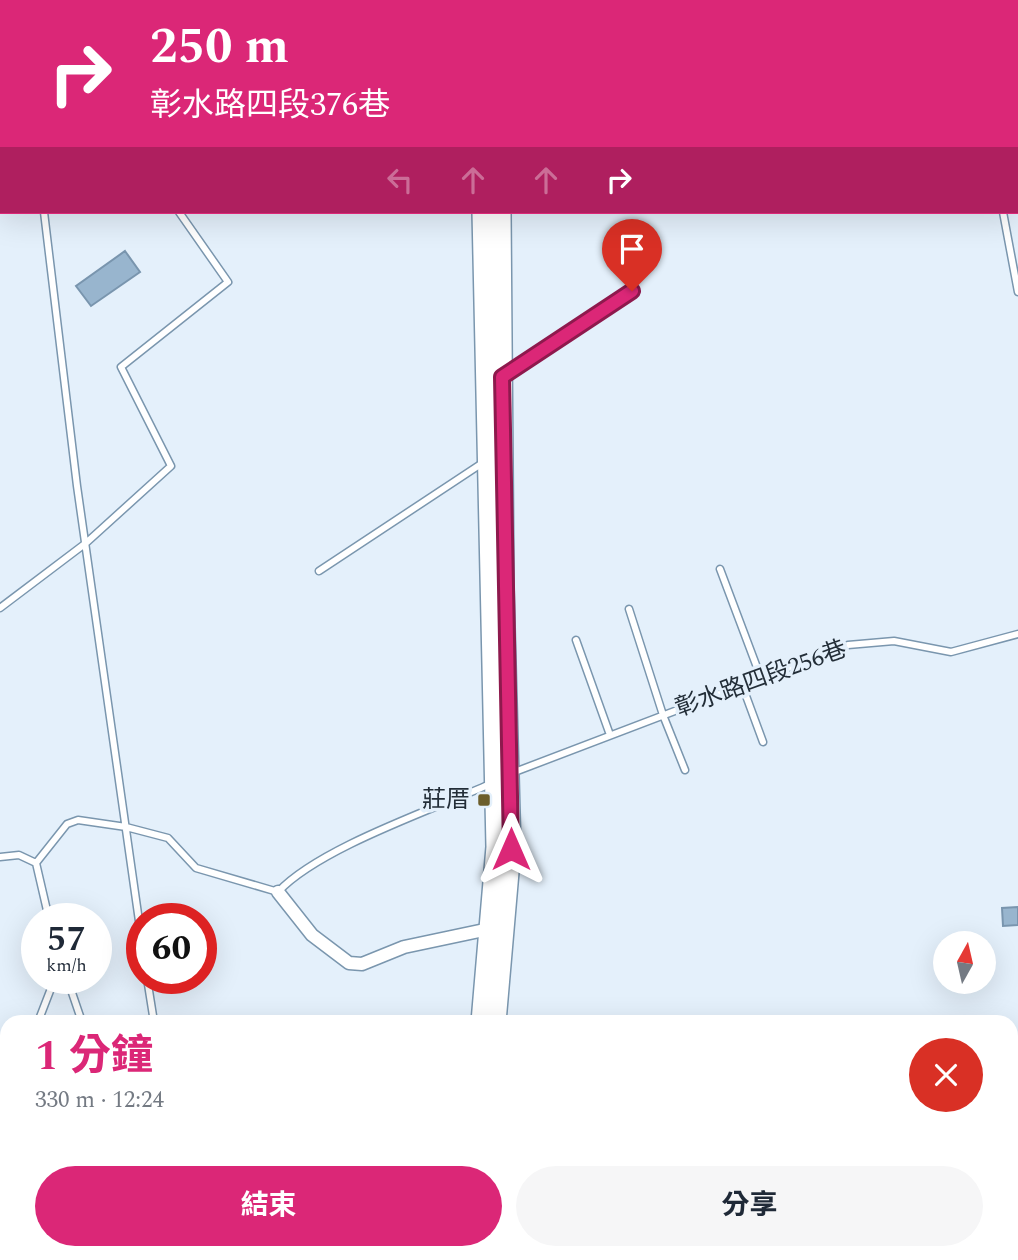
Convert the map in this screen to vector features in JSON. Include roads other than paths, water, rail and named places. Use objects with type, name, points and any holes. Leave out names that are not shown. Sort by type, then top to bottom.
[{"type":"main road","points":[[482,214],[494,427],[503,778],[482,1015]]},
{"type":"main road","points":[[497,1015],[511,849],[503,778],[485,461],[502,377],[501,214]]},
{"type":"street","points":[[278,892],[313,934],[349,963],[362,964],[404,947],[489,929]]},
{"type":"lane","points":[[44,214],[86,543],[137,903]]},
{"type":"lane","points":[[0,608],[86,543],[171,466],[121,367],[228,282],[180,214]]},
{"type":"lane","points":[[1003,214],[1018,292]]},
{"type":"lane","points":[[502,377],[632,291]]},
{"type":"lane","points":[[319,571],[485,461]]},
{"type":"lane","points":[[720,569],[761,678]]},
{"type":"lane","points":[[629,609],[663,715],[685,770]]},
{"type":"lane","name":"彰水路四段256巷","points":[[278,892],[290,879],[334,853],[503,778],[848,645],[894,641],[951,652],[1018,634]]},
{"type":"lane","points":[[576,640],[610,735]]},
{"type":"lane","points":[[742,685],[763,742]]},
{"type":"lane","points":[[36,863],[67,824],[78,820],[126,827],[169,838],[196,868],[278,892]]},
{"type":"lane","points":[[0,857],[19,855],[36,863]]},
{"type":"lane","points":[[36,863],[45,903]]},
{"type":"lane","points":[[41,1015],[49,994]]},
{"type":"lane","points":[[72,994],[80,1015]]},
{"type":"lane","points":[[150,994],[153,1015]]},
{"type":"place","name":"莊厝","points":[[484,800]]}]
